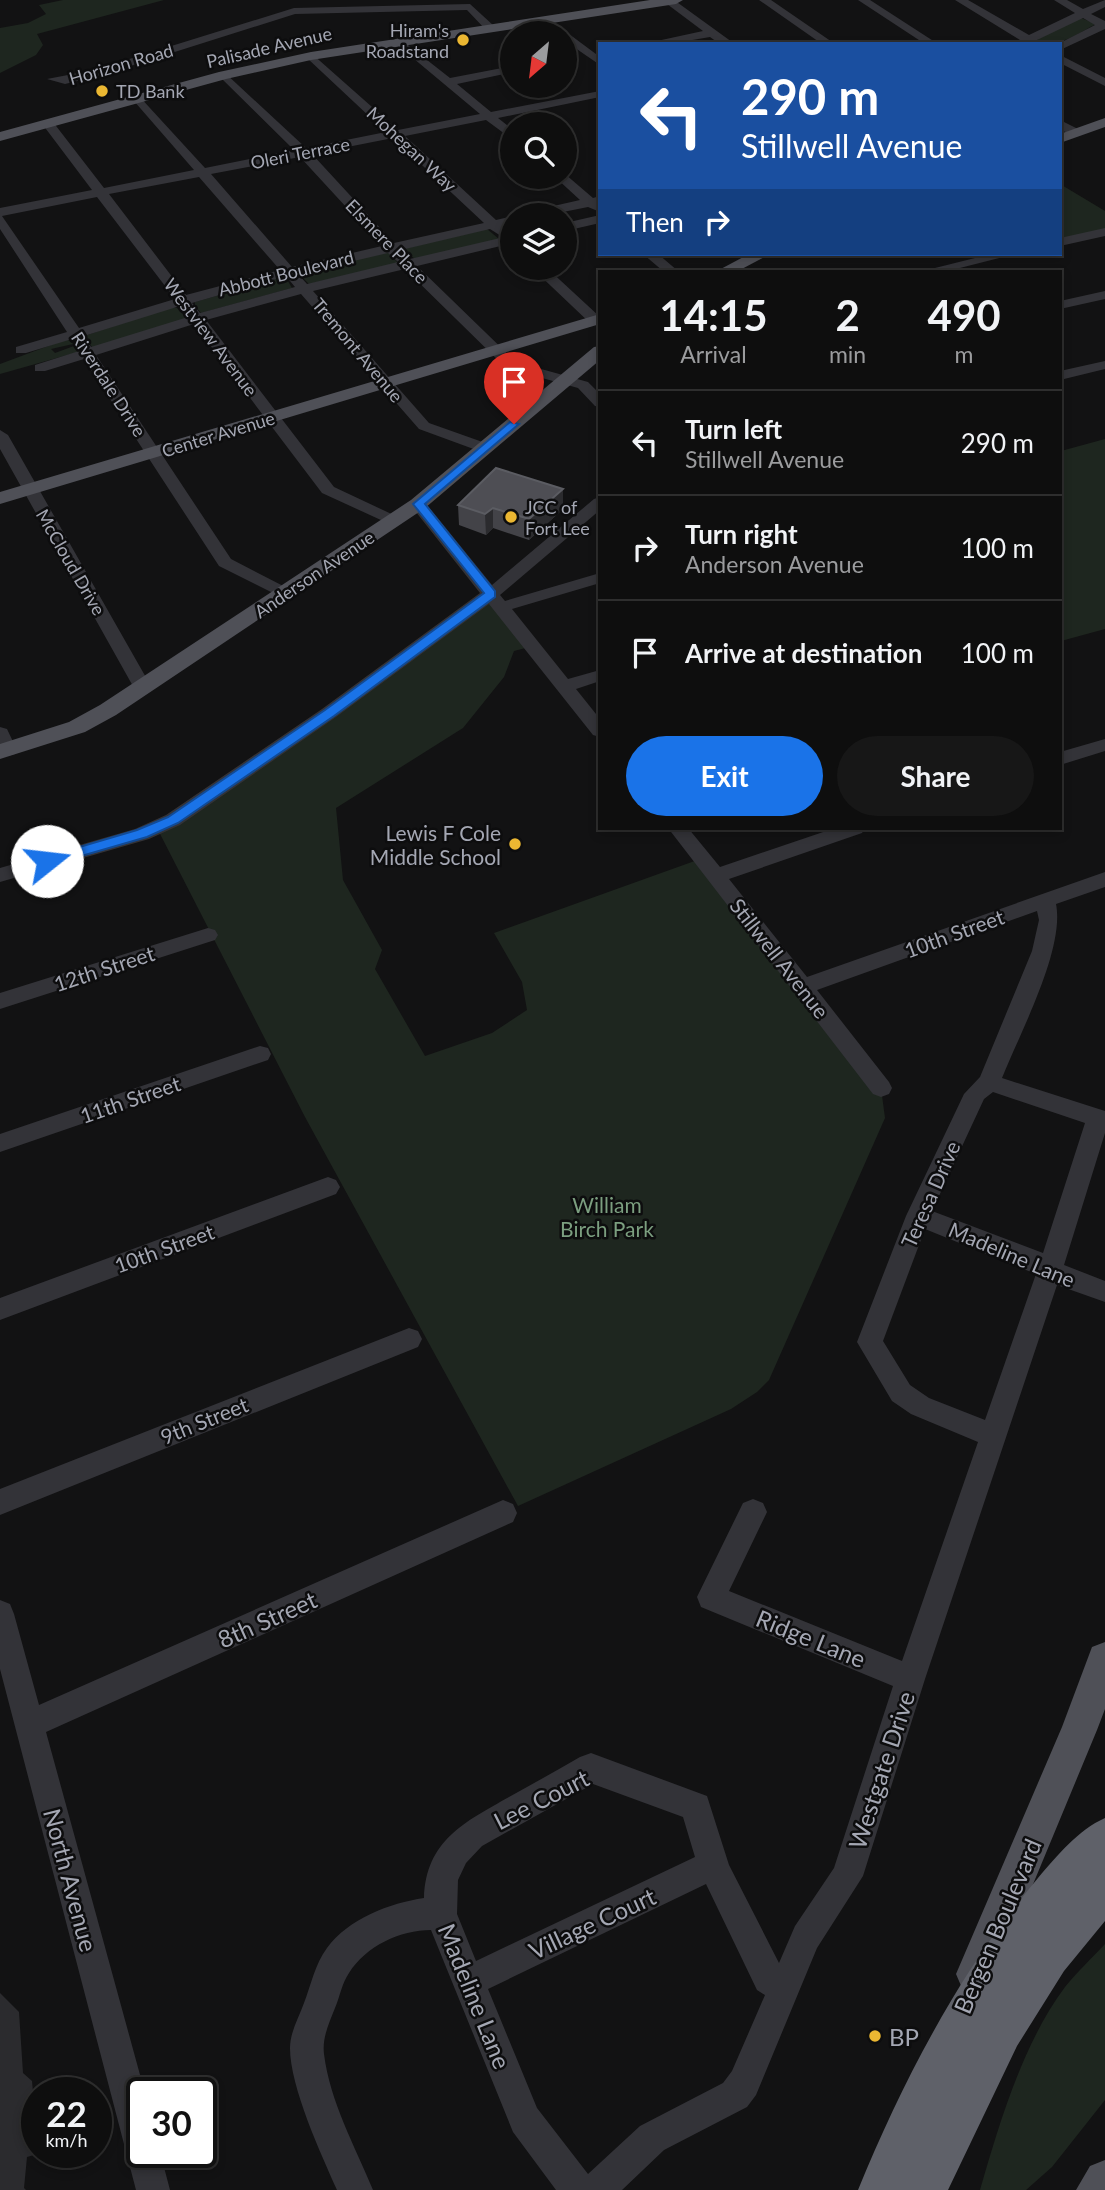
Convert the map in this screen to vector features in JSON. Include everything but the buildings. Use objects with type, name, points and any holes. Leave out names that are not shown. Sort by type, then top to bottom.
[{"type":"highway","points":[[906,2141],[957,2035],[1002,1959],[1052,1894],[1105,1841]]},
{"type":"highway","points":[[922,2190],[971,2084],[1013,2005],[1060,1937],[1105,1885]]},
{"type":"highway","name":"Bergen Boulevard","points":[[883,2190],[906,2141]]},
{"type":"main road","name":"Palisade Avenue","points":[[0,136],[49,125],[224,75],[310,56],[672,1]]},
{"type":"main road","points":[[428,36],[459,24],[471,5],[499,19],[538,20]]},
{"type":"main road","points":[[1062,138],[1105,122]]},
{"type":"main road","points":[[726,270],[758,256]]},
{"type":"main road","name":"Center Avenue","points":[[0,498],[598,320]]},
{"type":"main road","name":"Anderson Avenue","points":[[3,745],[77,727],[143,688],[394,522],[598,353]]},
{"type":"main road","name":"Bergen Boulevard","points":[[906,2141],[1079,1730],[1105,1659]]},
{"type":"main road","points":[[1097,2190],[1105,2181]]},
{"type":"street","points":[[764,0],[827,42]]},
{"type":"street","points":[[863,0],[930,42]]},
{"type":"street","points":[[960,0],[1028,42],[1105,3]]},
{"type":"street","points":[[1059,0],[1104,25]]},
{"type":"street","points":[[672,1],[725,42]]},
{"type":"street","points":[[471,5],[490,28]]},
{"type":"street","name":"Horizon Road","points":[[53,79],[65,81],[109,70],[294,10],[471,5]]},
{"type":"street","points":[[1062,46],[1104,25]]},
{"type":"street","points":[[660,42],[712,33]]},
{"type":"street","points":[[399,41],[500,126]]},
{"type":"street","name":"Mohegan Way","points":[[310,56],[500,230]]},
{"type":"street","points":[[1062,59],[1105,83]]},
{"type":"street","points":[[448,82],[500,72]]},
{"type":"street","name":"Elsmere Place","points":[[224,75],[303,152],[391,248],[511,365]]},
{"type":"street","name":"Oleri Terrace","points":[[0,212],[598,94]]},
{"type":"street","name":"Tremont Avenue","points":[[138,99],[424,426],[485,448]]},
{"type":"street","points":[[1062,124],[1076,133]]},
{"type":"street","name":"Westview Avenue","points":[[49,125],[328,490],[394,522]]},
{"type":"street","points":[[577,189],[597,204]]},
{"type":"street","points":[[577,207],[597,204]]},
{"type":"street","name":"Riverdale Drive","points":[[0,219],[225,562],[285,594]]},
{"type":"street","points":[[577,224],[598,219]]},
{"type":"street","name":"Abbott Boulevard","points":[[21,350],[183,300],[290,271],[500,222]]},
{"type":"street","points":[[1062,242],[1105,232]]},
{"type":"street","name":"Abbott Boulevard","points":[[40,368],[198,318],[305,288],[500,244]]},
{"type":"street","points":[[652,256],[670,270]]},
{"type":"street","points":[[935,270],[999,256]]},
{"type":"street","points":[[553,280],[598,320]]},
{"type":"street","points":[[1062,305],[1105,295]]},
{"type":"street","name":"Center Avenue","points":[[436,370],[487,358],[511,365]]},
{"type":"street","points":[[511,365],[583,385],[598,401]]},
{"type":"street","points":[[1062,376],[1105,365]]},
{"type":"street","name":"McCloud Drive","points":[[0,435],[143,688]]},
{"type":"street","points":[[418,504],[598,728]]},
{"type":"street","points":[[0,875],[142,834],[173,820],[496,600],[598,504]]},
{"type":"street","points":[[496,600],[598,578]]},
{"type":"street","points":[[565,686],[598,676]]},
{"type":"street","points":[[1062,759],[1105,745]]},
{"type":"street","name":"Stillwell Avenue","points":[[680,830],[881,1088]]},
{"type":"street","points":[[716,876],[849,830]]},
{"type":"street","name":"10th Street","points":[[803,987],[1105,879]]},
{"type":"street","name":"Teresa Drive","points":[[994,1437],[920,1406],[901,1393],[870,1342],[918,1216],[975,1094],[989,1082],[1043,951],[1049,920],[1045,900]]},
{"type":"street","name":"12th Street","points":[[0,1001],[208,935]]},
{"type":"street","name":"11th Street","points":[[0,1143],[260,1054]]},
{"type":"street","points":[[989,1082],[1098,1118],[1050,1270]]},
{"type":"street","name":"10th Street","points":[[0,1309],[328,1187]]},
{"type":"street","name":"Madeline Lane","points":[[918,1216],[1032,1259],[1050,1270],[1105,1292]]},
{"type":"street","name":"Westgate Drive","points":[[596,2190],[652,2138],[735,2095],[744,2083],[806,1937],[847,1876],[910,1679],[1050,1270]]},
{"type":"street","name":"9th Street","points":[[0,1502],[409,1339]]},
{"type":"street","points":[[711,1597],[753,1511]]},
{"type":"street","name":"8th Street","points":[[30,1724],[503,1513]]},
{"type":"street","name":"Ridge Lane","points":[[711,1597],[910,1679]]},
{"type":"street","name":"North Avenue","points":[[0,1614],[126,2087]]},
{"type":"street","name":"Lee Court","points":[[440,1914],[439,1892],[443,1869],[455,1849],[471,1835],[591,1768],[696,1807],[700,1827],[715,1864]]},
{"type":"street","points":[[715,1864],[769,1979],[784,1988]]},
{"type":"street","name":"Village Court","points":[[469,1982],[715,1864]]},
{"type":"street","name":"Madeline Lane","points":[[319,2094],[306,2053],[309,2034],[337,1962],[355,1942],[395,1922],[422,1912],[440,1914],[525,2120],[578,2190]]},
{"type":"street","points":[[319,2094],[344,2173],[356,2190]]},
{"type":"street","points":[[147,2168],[153,2190]]},
{"type":"green space","points":[[63,0],[164,0],[37,34],[43,45],[36,55],[0,73],[0,28],[28,23],[46,14],[39,5]]},
{"type":"green space","points":[[1081,18],[1096,24],[1060,42],[1042,42],[1037,39]]},
{"type":"green space","points":[[1062,185],[1105,211],[1105,232],[1062,242]]},
{"type":"green space","points":[[487,229],[499,239],[415,259],[403,249]]},
{"type":"green space","points":[[388,252],[398,263],[309,284],[298,273]]},
{"type":"green space","points":[[285,276],[292,288],[201,313],[195,306],[195,302]]},
{"type":"green space","points":[[169,308],[177,308],[187,319],[96,347],[92,347],[84,336]]},
{"type":"green space","points":[[67,339],[73,344],[51,349],[55,353],[74,346],[78,352],[0,374],[0,364]]},
{"type":"green space","points":[[1105,439],[1105,629],[1062,641],[1062,451]]},
{"type":"green space","name":"William Birch Park","points":[[491,594],[533,646],[514,651],[504,677],[463,728],[336,808],[343,880],[382,950],[375,969],[425,1056],[492,1033],[527,1010],[522,982],[494,933],[703,858],[881,1088],[885,1118],[769,1380],[757,1392],[731,1409],[518,1506],[305,1117],[157,828]]},
{"type":"green space","points":[[1105,1944],[1105,2100],[1052,2167],[1026,2190],[980,2190],[1004,2112],[1037,2033],[1065,1987]]},
{"type":"place","name":"Hiram's Roadstand","points":[[463,40]]},
{"type":"place","name":"TD Bank","points":[[102,91]]},
{"type":"place","name":"JCC of Fort Lee","points":[[511,517]]},
{"type":"place","name":"Lewis F Cole Middle School","points":[[515,844]]},
{"type":"place","name":"BP","points":[[875,2036]]},
{"type":"route","points":[[47,861],[142,834],[173,820],[329,713],[491,594],[418,504],[514,424]]}]
